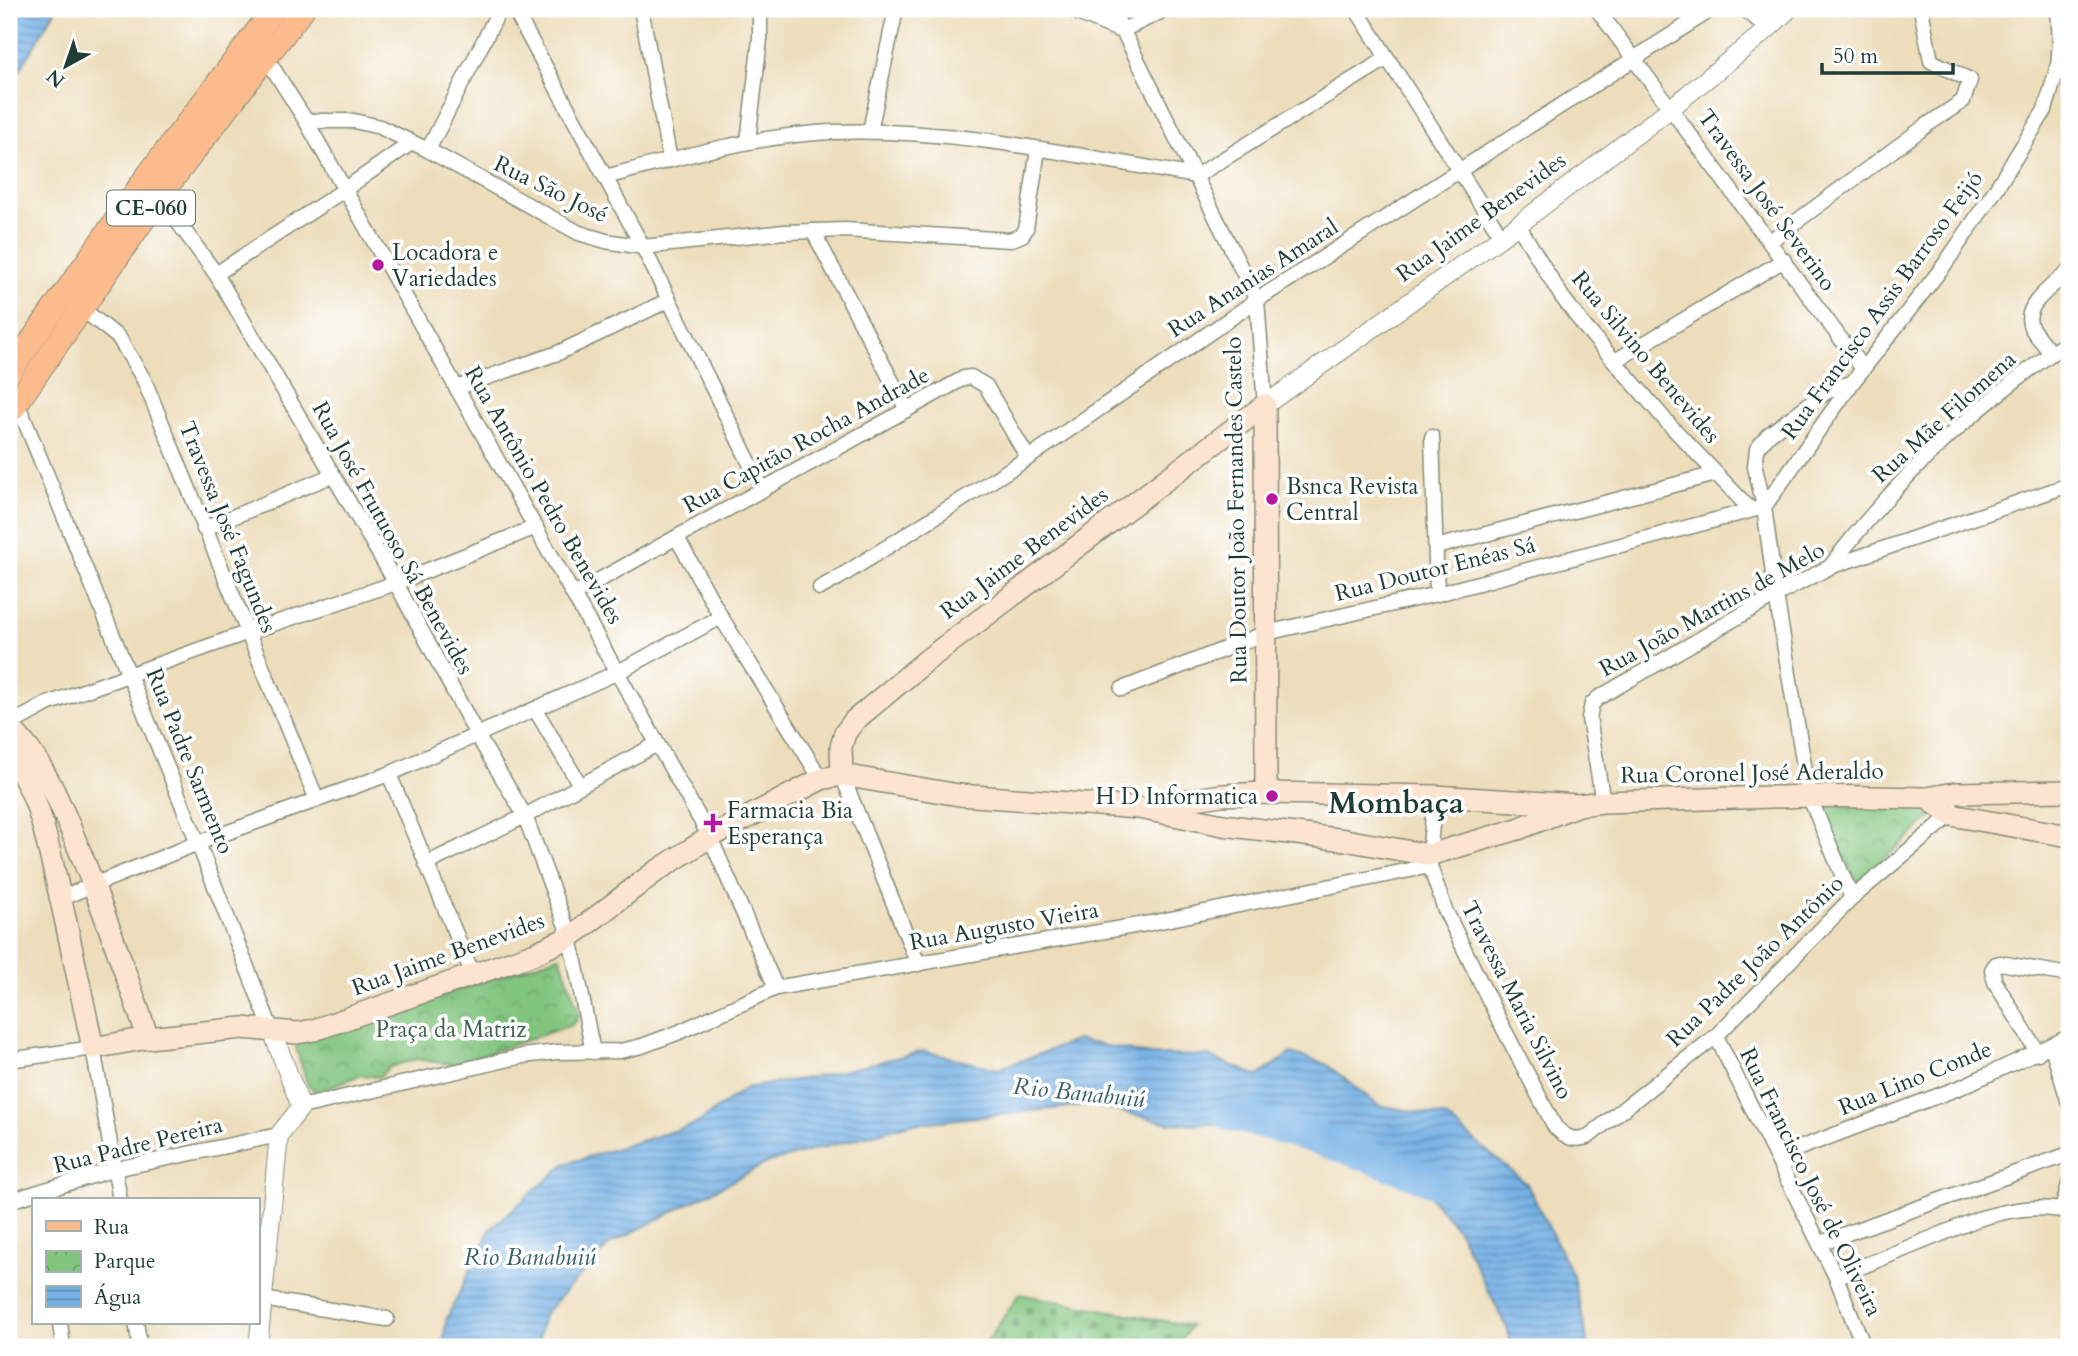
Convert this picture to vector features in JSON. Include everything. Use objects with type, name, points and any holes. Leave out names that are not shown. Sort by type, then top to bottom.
[{"type":"main road","name":"CE-060","points":[[14,365],[73,302],[152,188],[251,36],[274,9]]},
{"type":"main road","name":"CE-060","points":[[152,188],[267,57],[303,9]]},
{"type":"main road","name":"CE-060","points":[[13,408],[40,370],[73,302]]},
{"type":"main road","points":[[14,365],[40,370]]},
{"type":"main road","name":"Rua Doutor João Fernandes Castelo","points":[[1265,405],[1266,793]]},
{"type":"main road","name":"Rua Jaime Benevides","points":[[93,1048],[148,1038],[242,1027],[297,1033],[314,1030],[533,954],[570,937],[655,872],[710,837],[832,777],[845,733],[855,720],[926,660],[1265,405]]},
{"type":"main road","points":[[9,726],[35,757],[48,779],[94,883],[148,1038]]},
{"type":"main road","points":[[9,757],[30,788],[41,818],[93,1048]]},
{"type":"main road","name":"Rua Coronel José Aderaldo","points":[[832,777],[959,795],[1139,808],[1223,825],[1345,840],[1429,861],[1578,805]]},
{"type":"main road","name":"Rua Coronel José Aderaldo","points":[[1139,808],[1222,795],[1266,793],[1435,796],[1578,805],[1809,796],[1927,797],[1955,793],[2069,791]]},
{"type":"main road","points":[[1927,797],[1951,815],[2069,836]]},
{"type":"street","points":[[428,150],[500,9]]},
{"type":"street","points":[[514,9],[607,177],[763,490]]},
{"type":"street","points":[[641,9],[670,160]]},
{"type":"street","points":[[748,141],[760,39],[760,9]]},
{"type":"street","points":[[870,131],[896,9]]},
{"type":"street","points":[[1068,9],[1121,31],[1166,9]]},
{"type":"street","name":"Rua Doutor João Fernandes Castelo","points":[[1112,9],[1257,300],[1265,405]]},
{"type":"street","points":[[1356,9],[1501,236]]},
{"type":"street","name":"Travessa José Severino","points":[[1597,9],[1863,369]]},
{"type":"street","name":"Rua Ananias Amaral","points":[[820,588],[1028,458],[1257,300],[1712,9]]},
{"type":"street","points":[[1745,9],[1768,29]]},
{"type":"street","points":[[1770,241],[1963,101],[1970,80],[1931,61],[1921,9]]},
{"type":"street","name":"Rua Francisco Assis Barroso Feijó","points":[[1757,508],[1945,264],[2045,110],[2059,66],[2058,9]]},
{"type":"street","name":"Rua Jaime Benevides","points":[[1265,405],[1518,225],[1671,108],[1789,11]]},
{"type":"street","name":"Rua Antônio Pedro Benevides","points":[[251,36],[306,121],[710,837],[776,988]]},
{"type":"street","points":[[607,177],[748,141],[829,132],[870,131],[949,135],[1196,176],[1386,59]]},
{"type":"street","name":"Rua São José","points":[[306,121],[367,123],[380,127],[428,150],[579,233],[606,242],[643,247],[771,233],[845,230],[1010,240],[1022,235],[1026,229],[1038,149]]},
{"type":"street","points":[[216,274],[411,143]]},
{"type":"street","name":"Rua José Frutuoso Sá Benevides","points":[[152,188],[216,274],[396,583],[477,735],[525,816],[570,937],[593,1052]]},
{"type":"street","name":"Rua Silvino Benevides","points":[[1518,225],[1562,298],[1615,361],[1716,474],[1757,508]]},
{"type":"street","points":[[813,231],[908,410]]},
{"type":"street","points":[[1615,361],[1784,260]]},
{"type":"street","points":[[2051,353],[2028,319],[2035,303],[2069,271]]},
{"type":"street","points":[[456,388],[558,353],[670,300]]},
{"type":"street","name":"Travessa José Fagundes","points":[[73,302],[119,338],[144,380],[317,800]]},
{"type":"street","name":"Rua Mãe Filomena","points":[[1830,567],[1866,521],[1937,448],[1990,401],[2069,341]]},
{"type":"street","name":"Rua Capitão Rocha Andrade","points":[[574,594],[964,378],[971,377],[986,386],[1028,458]]},
{"type":"street","points":[[1852,383],[1816,398],[1768,435],[1757,449],[1755,467],[1757,508],[1776,595],[1809,796],[1852,898]]},
{"type":"street","points":[[1816,398],[1835,407]]},
{"type":"street","name":"Rua Padre Sarmento","points":[[13,408],[198,843],[301,1107]]},
{"type":"street","points":[[1432,437],[1437,594]]},
{"type":"street","name":"Rua Doutor Enéas Sá","points":[[1436,547],[1716,474]]},
{"type":"street","points":[[204,529],[333,475]]},
{"type":"street","name":"Rua João Martins de Melo","points":[[1603,802],[1589,718],[1592,704],[1598,698],[1776,595],[1830,567],[2069,485]]},
{"type":"street","name":"Rua Doutor Enéas Sá","points":[[1122,689],[1266,633],[1437,594],[1757,508]]},
{"type":"street","points":[[9,726],[47,704],[396,583],[536,527]]},
{"type":"street","points":[[677,538],[722,617],[832,777],[918,964]]},
{"type":"street","points":[[61,898],[198,843],[389,774],[618,672],[722,617]]},
{"type":"street","points":[[535,709],[580,785]]},
{"type":"street","points":[[426,864],[525,816],[657,744]]},
{"type":"street","points":[[389,774],[473,975]]},
{"type":"street","points":[[1951,815],[1955,793]]},
{"type":"street","points":[[1429,861],[1435,796]]},
{"type":"street","name":"Rua Padre João Antônio","points":[[1589,1136],[1716,1036],[1852,898],[1951,815]]},
{"type":"street","name":"Rua Augusto Vieira","points":[[301,1107],[523,1056],[557,1052],[620,1051],[642,1046],[776,988],[1151,923],[1429,861]]},
{"type":"street","name":"Travessa Maria Silvino","points":[[1429,861],[1461,946],[1555,1127],[1571,1140],[1589,1136]]},
{"type":"street","points":[[2069,975],[2000,963],[1992,970],[1995,982],[2045,1050],[2069,1104]]},
{"type":"street","name":"Rua Francisco José de Oliveira","points":[[1716,1036],[1820,1243],[1864,1347]]},
{"type":"street","name":"Rua Lino Conde","points":[[1776,1157],[1961,1087],[2069,1037]]},
{"type":"street","points":[[9,1060],[93,1048],[120,1198]]},
{"type":"street","points":[[258,1347],[279,1135],[301,1107]]},
{"type":"street","name":"Rua Padre Pereira","points":[[9,1201],[40,1196],[115,1169],[279,1135]]},
{"type":"street","points":[[1820,1243],[2069,1154]]},
{"type":"street","points":[[1836,1277],[2002,1211],[2029,1207],[2066,1211],[2069,1184]]},
{"type":"street","points":[[262,1299],[387,1319]]},
{"type":"street","points":[[60,1324],[63,1347]]},
{"type":"street","points":[[136,1324],[140,1347]]},
{"type":"green space","points":[[1928,806],[1932,817],[1857,883],[1820,807]]},
{"type":"green space","name":"Praça da Matriz","points":[[560,956],[579,1013],[577,1020],[571,1025],[453,1065],[417,1059],[389,1067],[379,1077],[360,1075],[317,1092],[308,1085],[296,1048],[299,1040],[323,1035]]},
{"type":"green space","points":[[1019,1294],[1191,1326],[1177,1347],[984,1347]]},
{"type":"water","points":[[9,9],[56,9],[9,88]]},
{"type":"water","name":"Rio Banabuiú","points":[[1077,1040],[1150,1055],[1208,1056],[1258,1076],[1291,1053],[1326,1064],[1378,1105],[1446,1117],[1527,1184],[1573,1276],[1589,1347],[1511,1347],[1508,1330],[1458,1230],[1394,1153],[1316,1126],[1170,1123],[1091,1105],[910,1124],[767,1163],[610,1244],[544,1314],[537,1347],[443,1347],[446,1320],[491,1228],[565,1164],[696,1124],[746,1088],[825,1075],[924,1051],[998,1069]]},
{"type":"waterway","name":"Rio Banabuiú","points":[[1230,1115],[1342,1147],[1450,1188]]},
{"type":"place","name":"Locadora e Variedades","points":[[378,265]]},
{"type":"place","name":"Bsnca Revista Central","points":[[1272,499]]},
{"type":"place","name":"H D Informatica","points":[[1272,796]]},
{"type":"place","name":"Farmacia Bia Esperança","points":[[713,823]]},
{"type":"district","name":"Mombaça","points":[[1396,803]]}]
